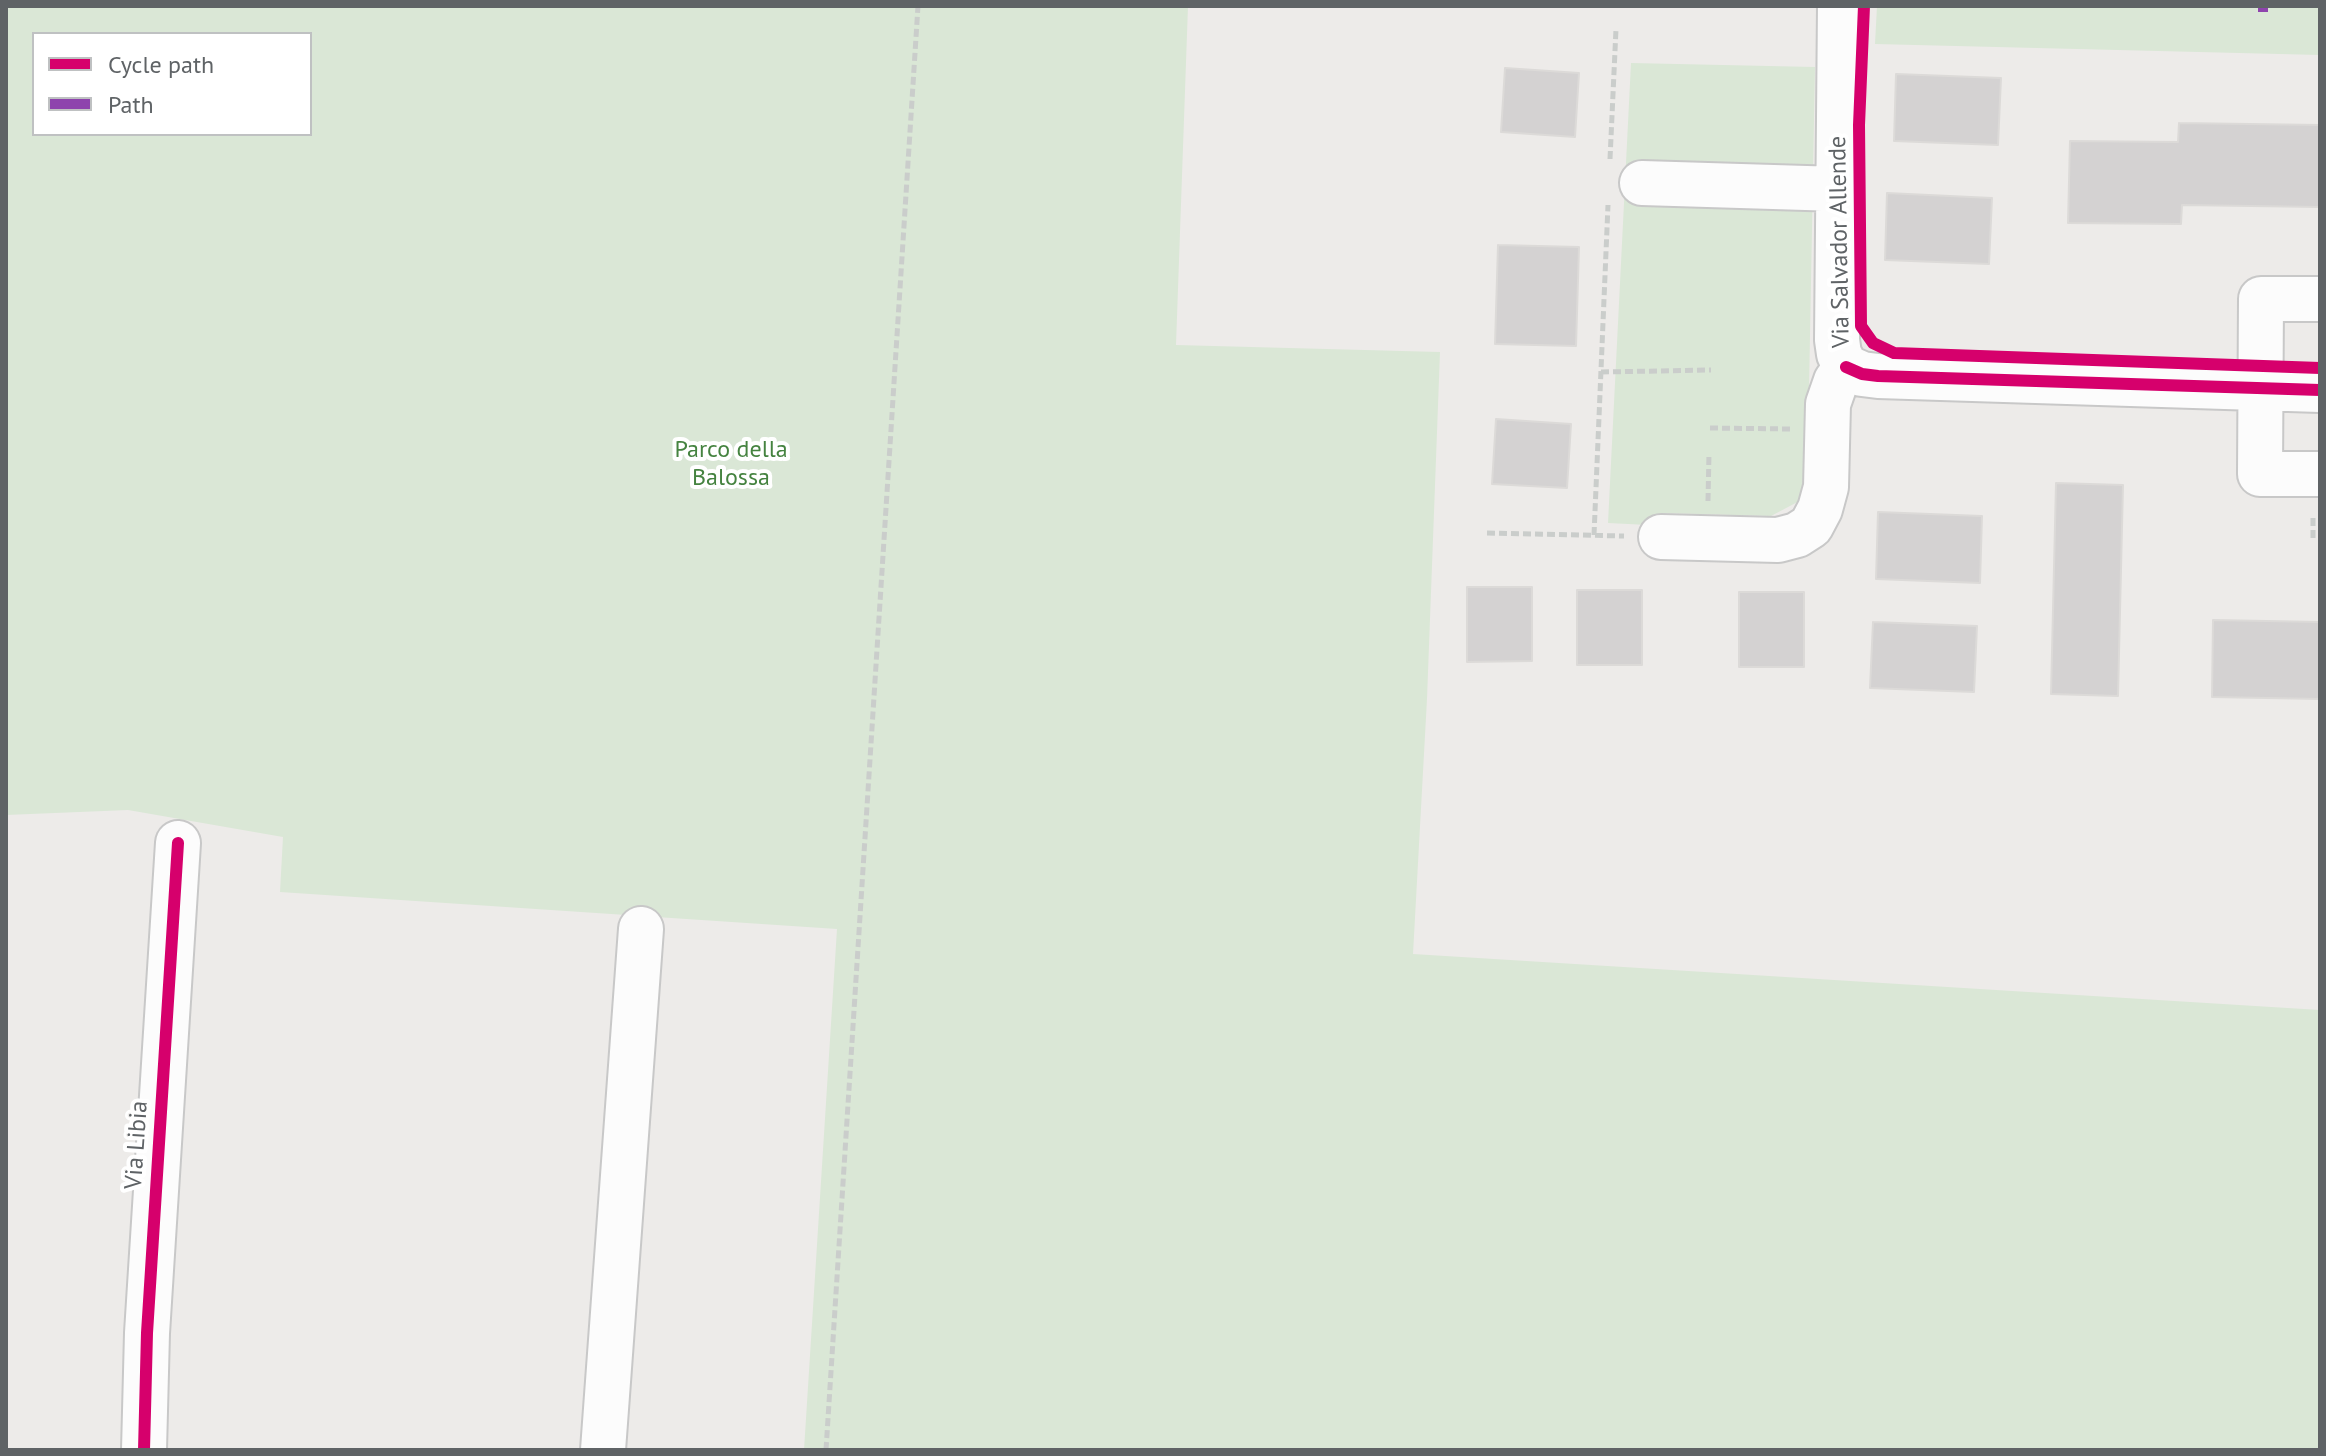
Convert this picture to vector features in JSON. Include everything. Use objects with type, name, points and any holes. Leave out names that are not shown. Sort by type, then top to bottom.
[{"type":"street","name":"Via Salvador Allende","points":[[1661,537],[1778,540],[1797,535],[1811,526],[1820,509],[1826,487],[1828,404],[1836,381],[1846,367],[1839,354],[1837,340],[1840,6]]},
{"type":"street","points":[[1620,182],[1839,189]]},
{"type":"street","points":[[2320,299],[2261,299],[2260,387],[2260,474],[2320,474]]},
{"type":"street","points":[[1846,367],[1862,374],[1878,376],[2320,390]]},
{"type":"street","name":"Via Libia","points":[[144,1450],[147,1333],[178,843]]},
{"type":"street","points":[[603,1450],[641,929]]},
{"type":"path","points":[[826,1450],[918,6]]},
{"type":"path","points":[[1594,535],[1601,372],[1620,182],[1616,29]]},
{"type":"path","points":[[1601,372],[1711,370]]},
{"type":"path","points":[[1710,428],[1827,429]]},
{"type":"path","points":[[1487,533],[1661,537]]},
{"type":"green space","name":"Parco della Balossa","points":[[6,6],[1188,6],[1176,345],[1440,352],[1427,699],[1413,954],[2320,1010],[2320,1450],[804,1450],[837,929],[280,892],[283,837],[128,810],[6,815]]},
{"type":"green space","points":[[1877,6],[2320,6],[2320,55],[1875,44]]},
{"type":"green space","points":[[1631,63],[1815,67],[1807,497],[1771,516],[1661,513],[1648,525],[1608,523]]},
{"type":"building","points":[[1505,68],[1579,73],[1575,137],[1501,132]]},
{"type":"building","points":[[1896,74],[2001,78],[1998,145],[1894,141]]},
{"type":"building","points":[[2179,123],[2320,125],[2320,207],[2182,205],[2181,224],[2068,223],[2070,141],[2178,142]]},
{"type":"building","points":[[1887,193],[1992,198],[1989,264],[1885,260]]},
{"type":"building","points":[[1498,245],[1579,247],[1576,346],[1495,344]]},
{"type":"building","points":[[1496,419],[1571,424],[1567,488],[1492,484]]},
{"type":"building","points":[[2056,483],[2123,485],[2118,696],[2051,694]]},
{"type":"building","points":[[1878,512],[1982,516],[1980,583],[1876,579]]},
{"type":"building","points":[[1467,587],[1532,587],[1532,661],[1467,662]]},
{"type":"building","points":[[1577,590],[1642,590],[1642,665],[1577,665]]},
{"type":"building","points":[[1739,592],[1804,592],[1804,667],[1739,667]]},
{"type":"building","points":[[2213,620],[2320,622],[2320,699],[2212,697]]},
{"type":"building","points":[[1873,622],[1977,626],[1974,692],[1870,688]]},
{"type":"marked path","points":[[2263,6],[2263,12]]},
{"type":"cycle path","points":[[1864,6],[1859,125],[1861,326],[1873,343],[1894,353],[2320,368]]},
{"type":"cycle path","points":[[1846,367],[1862,374],[1878,376],[2320,390]]},
{"type":"cycle path","points":[[144,1450],[147,1333],[178,843]]}]
